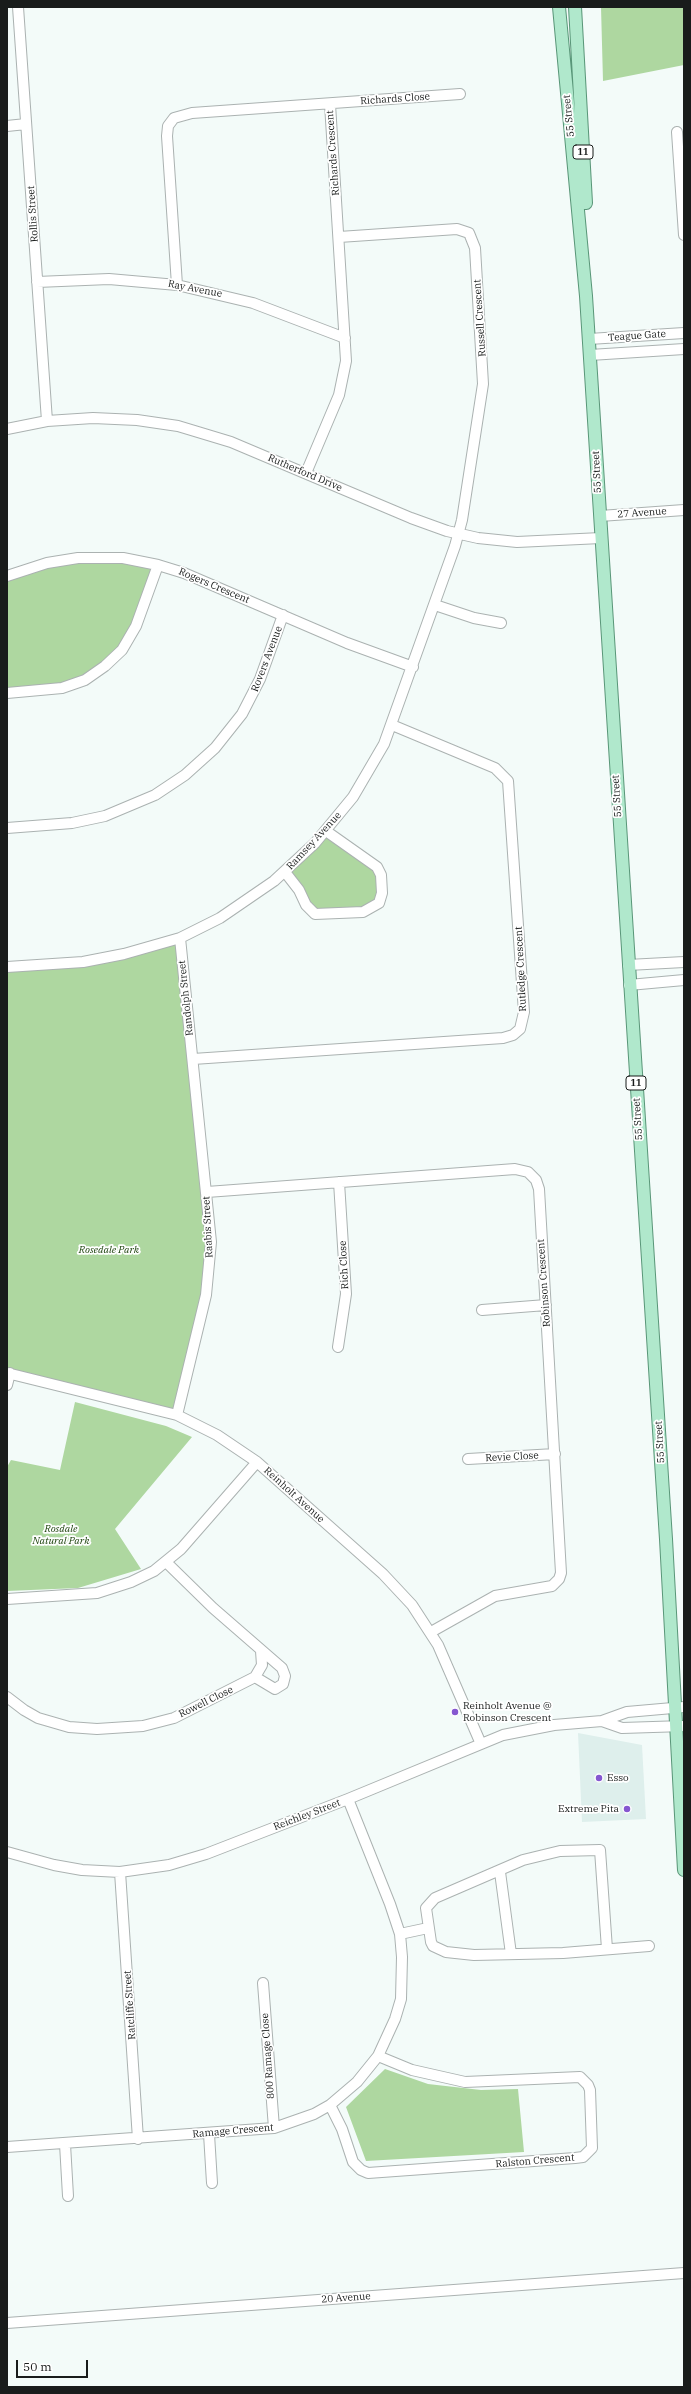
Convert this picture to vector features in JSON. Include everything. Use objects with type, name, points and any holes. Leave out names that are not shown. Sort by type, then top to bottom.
[{"type":"main road","name":"55 Street","points":[[575,7],[586,210],[586,296]]},
{"type":"main road","name":"55 Street","points":[[559,9],[589,339],[629,985],[666,1539],[679,1707],[684,1870]]},
{"type":"street","name":"Rollis Street","points":[[18,7],[48,421]]},
{"type":"street","name":"Richards Close","points":[[330,104],[460,94]]},
{"type":"street","name":"Richards Crescent","points":[[177,285],[167,136],[170,122],[179,116],[192,113],[330,104],[346,361],[342,384],[306,473]]},
{"type":"street","points":[[7,126],[26,124]]},
{"type":"street","points":[[677,132],[684,235]]},
{"type":"street","name":"Russell Crescent","points":[[339,237],[457,229],[472,236],[475,248],[483,384],[472,464],[459,534]]},
{"type":"street","name":"Ray Avenue","points":[[37,282],[109,279],[177,285],[253,303],[345,338]]},
{"type":"street","name":"Teague Gate","points":[[589,339],[684,333]]},
{"type":"street","name":"Teague Gate","points":[[590,355],[684,349]]},
{"type":"street","name":"Rutherford Drive","points":[[7,429],[48,421],[112,418],[178,426],[231,442],[411,518],[459,534],[517,542],[601,538]]},
{"type":"street","name":"27 Avenue","points":[[600,516],[684,510]]},
{"type":"street","name":"Ramsey Avenue","points":[[7,966],[101,959],[180,938],[237,908],[285,872],[326,831],[365,780],[392,725],[459,534]]},
{"type":"street","name":"Rogers Crescent","points":[[7,576],[31,567],[78,558],[123,558],[158,565],[184,573],[347,643],[413,667]]},
{"type":"street","points":[[7,693],[62,688],[85,680],[105,666],[122,650],[136,626],[158,565]]},
{"type":"street","points":[[435,605],[474,618],[501,623]]},
{"type":"street","name":"Rovers Avenue","points":[[7,828],[72,823],[105,816],[155,795],[185,775],[215,748],[242,714],[260,679],[283,615]]},
{"type":"street","name":"Rutledge Crescent","points":[[193,1059],[503,1038],[513,1035],[520,1029],[524,1012],[508,781],[495,768],[392,725]]},
{"type":"street","points":[[285,872],[299,890],[306,906],[315,914],[363,912],[380,904],[382,893],[381,875],[377,867],[326,831]]},
{"type":"street","name":"Randolph Street","points":[[180,938],[193,1059]]},
{"type":"street","points":[[628,966],[684,962]]},
{"type":"street","points":[[629,985],[684,980]]},
{"type":"street","name":"Raabis Street","points":[[177,1415],[208,1279],[211,1242],[193,1059]]},
{"type":"street","name":"Robinson Crescent","points":[[207,1192],[515,1169],[528,1172],[536,1180],[539,1189],[562,1566],[560,1579],[547,1587],[511,1592],[488,1598],[431,1632]]},
{"type":"street","name":"Rich Close","points":[[338,1347],[346,1294],[339,1182]]},
{"type":"street","points":[[482,1310],[546,1305]]},
{"type":"street","points":[[7,1385],[8,1373]]},
{"type":"street","name":"Reinholt Avenue","points":[[8,1373],[177,1415],[203,1427],[257,1462],[396,1587],[431,1632],[482,1744]]},
{"type":"street","name":"Revie Close","points":[[468,1459],[555,1454]]},
{"type":"street","points":[[7,1600],[97,1593],[131,1582],[167,1562],[257,1462]]},
{"type":"street","points":[[167,1562],[213,1608],[282,1668],[285,1680],[281,1686],[275,1688],[255,1677],[262,1666],[261,1651]]},
{"type":"street","name":"Rowell Close","points":[[7,1697],[24,1710],[53,1724],[82,1729],[127,1728],[160,1723],[174,1718],[255,1677]]},
{"type":"street","name":"Reichley Street","points":[[7,1852],[66,1868],[120,1872],[170,1865],[193,1858],[348,1799],[502,1735],[538,1727],[602,1721],[627,1712],[679,1707]]},
{"type":"street","name":"Reichley Street","points":[[602,1721],[622,1728],[680,1726]]},
{"type":"street","name":"Ramage Crescent","points":[[7,2147],[209,2134],[274,2128],[299,2121],[330,2105],[358,2082],[378,2056],[395,2019],[401,1999],[403,1977],[400,1934],[390,1904],[348,1799]]},
{"type":"street","points":[[607,1949],[600,1850],[560,1851],[523,1860],[500,1872],[431,1901],[425,1913],[433,1946],[442,1950],[474,1955],[511,1954],[607,1949],[649,1946]]},
{"type":"street","name":"Ratcliffe Street","points":[[120,1872],[138,2139]]},
{"type":"street","points":[[500,1872],[511,1954]]},
{"type":"street","points":[[400,1934],[428,1928]]},
{"type":"street","name":"800 Ramage Close","points":[[263,1983],[274,2128]]},
{"type":"street","name":"Ralston Crescent","points":[[330,2105],[342,2129],[353,2162],[361,2170],[368,2172],[575,2158],[583,2157],[592,2148],[590,2090],[588,2084],[580,2077],[465,2082],[412,2070],[378,2056]]},
{"type":"street","points":[[209,2134],[212,2183]]},
{"type":"street","points":[[65,2144],[68,2196]]},
{"type":"street","name":"20 Avenue","points":[[7,2323],[684,2273]]},
{"type":"shaded area","points":[[578,1733],[642,1745],[646,1819],[582,1822]]},
{"type":"green space","points":[[601,7],[684,7],[684,65],[603,81]]},
{"type":"green space","points":[[78,558],[158,565],[133,634],[85,680],[7,693],[7,576]]},
{"type":"green space","points":[[326,831],[379,870],[376,907],[319,915],[285,872]]},
{"type":"green space","name":"Rosedale Park","points":[[180,938],[210,1261],[177,1415],[7,1373],[7,966],[101,959]]},
{"type":"green space","name":"Rosdale Natural Park","points":[[75,1402],[166,1426],[192,1437],[115,1529],[141,1569],[78,1588],[7,1591],[7,1467],[11,1460],[60,1470]]},
{"type":"green space","points":[[385,2069],[428,2084],[481,2090],[518,2089],[524,2152],[366,2161],[346,2107]]},
{"type":"place","name":"Reinholt Avenue @ Robinson Crescent","points":[[455,1712]]},
{"type":"place","name":"Esso","points":[[599,1778]]},
{"type":"place","name":"Extreme Pita","points":[[627,1809]]}]
